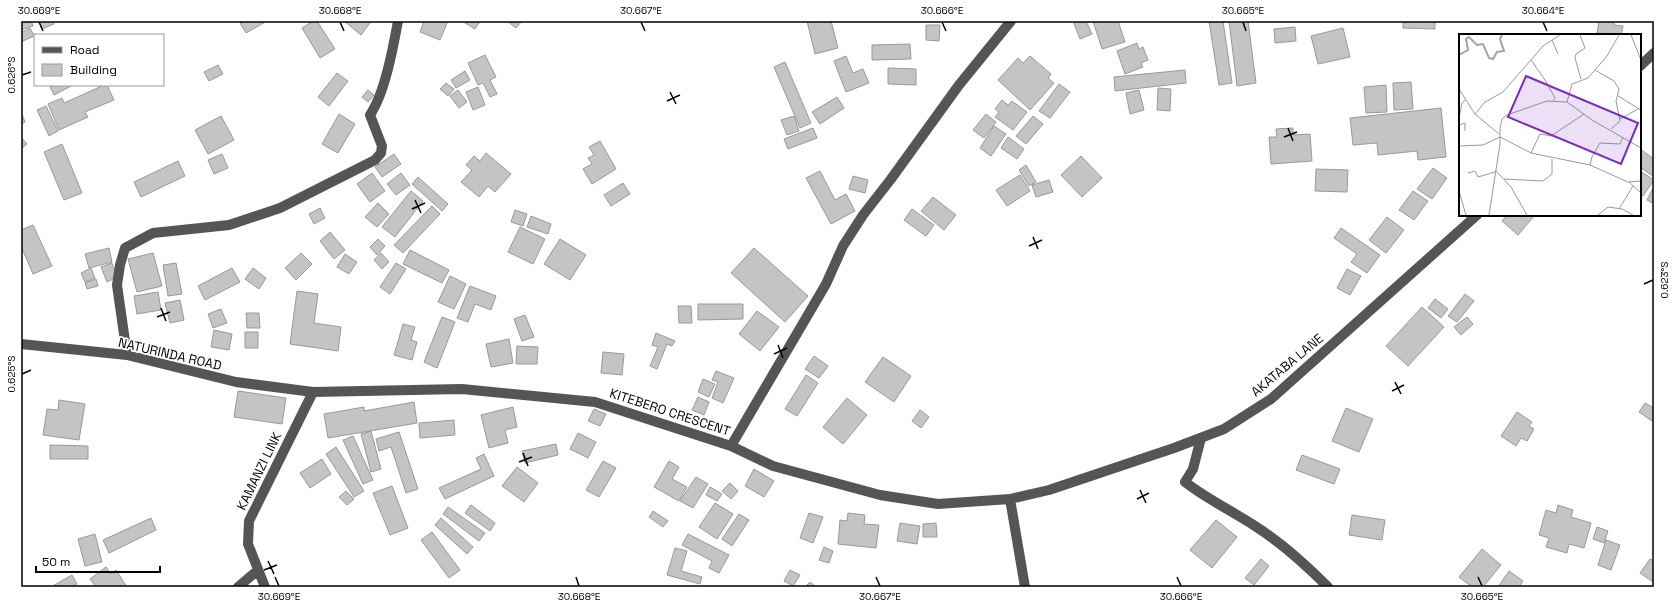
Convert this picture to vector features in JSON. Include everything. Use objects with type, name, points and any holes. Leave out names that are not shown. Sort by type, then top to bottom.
[{"type":"street","points":[[127,355],[117,285],[120,265],[125,248],[153,233],[229,225],[280,208],[375,160],[381,153],[382,146],[370,115],[376,105],[393,49],[398,21]]},
{"type":"street","points":[[731,446],[826,284],[844,246],[863,215],[959,85],[1011,21]]},
{"type":"street","points":[[1641,65],[1654,53]]},
{"type":"street","name":"AKATABA LANE","points":[[1010,499],[1049,490],[1174,448],[1224,429],[1271,399],[1476,216]]},
{"type":"street","name":"NATURINDA ROAD","points":[[21,344],[127,355],[236,382],[313,392]]},
{"type":"street","name":"KITEBERO CRESCENT","points":[[313,392],[462,390],[595,402],[731,446],[773,466],[880,495],[938,504],[1010,499]]},
{"type":"street","name":"KAMANZI LINK","points":[[265,587],[248,544],[249,521],[313,392]]},
{"type":"street","points":[[1201,438],[1194,469],[1185,482],[1208,499],[1256,526],[1307,566],[1328,587]]},
{"type":"street","points":[[1010,499],[1025,587]]},
{"type":"street","points":[[238,587],[258,570]]},
{"type":"building","points":[[21,21],[31,21],[33,26],[21,30]]},
{"type":"building","points":[[39,21],[53,21],[54,24],[42,29]]},
{"type":"building","points":[[243,21],[267,21],[246,33],[240,23]]},
{"type":"building","points":[[313,21],[317,21],[335,49],[320,58],[302,28]]},
{"type":"building","points":[[344,21],[368,21],[370,23],[361,35]]},
{"type":"building","points":[[424,21],[448,21],[440,40],[420,32]]},
{"type":"building","points":[[462,21],[480,21],[475,29]]},
{"type":"building","points":[[507,21],[522,21],[516,28]]},
{"type":"building","points":[[807,21],[831,21],[838,48],[815,54]]},
{"type":"building","points":[[1073,21],[1086,21],[1092,34],[1080,39]]},
{"type":"building","points":[[1093,21],[1118,21],[1125,42],[1102,49]]},
{"type":"building","points":[[1209,21],[1223,21],[1232,83],[1219,85]]},
{"type":"building","points":[[1229,21],[1248,21],[1256,83],[1237,86]]},
{"type":"building","points":[[1403,21],[1435,21],[1435,29],[1403,28]]},
{"type":"building","points":[[1599,21],[1614,21],[1614,25],[1623,26],[1621,34],[1597,33]]},
{"type":"building","points":[[926,25],[940,25],[939,41],[926,40]]},
{"type":"building","points":[[1295,27],[1296,41],[1275,43],[1274,29]]},
{"type":"building","points":[[30,28],[34,36],[21,42],[21,33]]},
{"type":"building","points":[[1343,28],[1350,57],[1318,64],[1311,36]]},
{"type":"building","points":[[1137,43],[1139,49],[1143,47],[1148,60],[1141,63],[1143,67],[1125,74],[1117,51]]},
{"type":"building","points":[[910,44],[911,59],[872,60],[872,45]]},
{"type":"building","points":[[485,55],[496,77],[490,80],[497,94],[490,97],[483,83],[478,85],[468,63]]},
{"type":"building","points":[[846,56],[853,73],[863,69],[869,83],[846,92],[834,61]]},
{"type":"building","points":[[1030,56],[1051,74],[1048,78],[1054,83],[1030,110],[998,80],[1018,58],[1023,63]]},
{"type":"building","points":[[785,62],[811,123],[800,128],[774,67]]},
{"type":"building","points":[[218,65],[223,74],[209,81],[204,72]]},
{"type":"building","points":[[888,68],[916,69],[916,85],[888,84]]},
{"type":"building","points":[[1185,70],[1186,83],[1115,91],[1114,77]]},
{"type":"building","points":[[465,71],[470,80],[456,88],[451,80]]},
{"type":"building","points":[[337,73],[348,81],[329,106],[318,97]]},
{"type":"building","points":[[1411,82],[1413,109],[1394,110],[1393,83]]},
{"type":"building","points":[[446,83],[454,89],[448,96],[440,89]]},
{"type":"building","points":[[1059,84],[1070,92],[1050,118],[1039,111]]},
{"type":"building","points":[[1386,85],[1387,112],[1366,113],[1364,87]]},
{"type":"building","points":[[52,86],[71,86],[54,95],[50,87]]},
{"type":"building","points":[[102,86],[107,86],[114,100],[85,112],[88,117],[59,130],[48,104],[62,98],[64,103]]},
{"type":"building","points":[[478,87],[485,105],[473,110],[466,92]]},
{"type":"building","points":[[1158,88],[1171,89],[1170,111],[1157,110]]},
{"type":"building","points":[[368,90],[374,95],[368,102],[362,97]]},
{"type":"building","points":[[458,90],[467,102],[459,108],[450,96]]},
{"type":"building","points":[[1139,90],[1144,110],[1130,114],[1126,93]]},
{"type":"building","points":[[837,97],[844,108],[820,124],[812,112]]},
{"type":"building","points":[[1002,100],[1008,105],[1012,101],[1027,112],[1013,130],[995,117],[999,112],[995,109]]},
{"type":"building","points":[[46,106],[58,131],[49,136],[37,110]]},
{"type":"building","points":[[1441,108],[1446,157],[1418,160],[1417,151],[1378,155],[1377,143],[1353,145],[1350,118]]},
{"type":"building","points":[[21,112],[25,122],[21,124]]},
{"type":"building","points":[[339,114],[355,124],[338,153],[322,144]]},
{"type":"building","points":[[986,114],[996,122],[984,138],[973,130]]},
{"type":"building","points":[[221,116],[234,140],[208,154],[195,130]]},
{"type":"building","points":[[794,116],[799,131],[787,135],[781,120]]},
{"type":"building","points":[[1033,116],[1043,124],[1026,144],[1016,136]]},
{"type":"building","points":[[994,126],[1006,134],[991,156],[980,148]]},
{"type":"building","points":[[813,128],[817,138],[788,149],[784,139]]},
{"type":"building","points":[[1293,128],[1293,135],[1310,134],[1312,161],[1271,164],[1269,137],[1277,137],[1276,129]]},
{"type":"building","points":[[21,137],[27,144],[21,149]]},
{"type":"building","points":[[1008,137],[1024,149],[1017,159],[1001,148]]},
{"type":"building","points":[[600,141],[616,169],[592,184],[583,169],[592,164],[588,158],[594,155],[589,147]]},
{"type":"building","points":[[62,144],[82,193],[64,200],[44,152]]},
{"type":"building","points":[[1641,150],[1654,159],[1654,177],[1641,168]]},
{"type":"building","points":[[486,153],[511,174],[495,192],[488,186],[479,197],[461,182],[472,170],[466,165],[474,156],[480,161]]},
{"type":"building","points":[[222,154],[228,168],[214,174],[208,160]]},
{"type":"building","points":[[394,154],[401,164],[382,177],[375,167]]},
{"type":"building","points":[[1081,156],[1102,178],[1082,197],[1061,175]]},
{"type":"building","points":[[178,161],[185,176],[141,197],[134,182]]},
{"type":"building","points":[[1026,165],[1036,182],[1029,186],[1019,170]]},
{"type":"building","points":[[1433,168],[1447,178],[1432,199],[1417,189]]},
{"type":"building","points":[[1316,169],[1348,170],[1347,192],[1315,191]]},
{"type":"building","points":[[820,171],[835,200],[846,194],[855,211],[831,224],[806,178]]},
{"type":"building","points":[[1641,172],[1654,180],[1643,196],[1641,195]]},
{"type":"building","points":[[372,173],[385,191],[370,202],[357,184]]},
{"type":"building","points":[[401,173],[410,185],[396,195],[387,184]]},
{"type":"building","points":[[1020,175],[1030,191],[1007,206],[996,190]]},
{"type":"building","points":[[853,176],[868,180],[865,193],[849,189]]},
{"type":"building","points":[[418,177],[448,204],[442,211],[412,184]]},
{"type":"building","points":[[1049,180],[1053,192],[1036,197],[1032,185]]},
{"type":"building","points":[[623,183],[630,194],[611,206],[604,195]]},
{"type":"building","points":[[1654,186],[1654,204],[1647,200]]},
{"type":"building","points":[[411,191],[423,201],[395,237],[382,227]]},
{"type":"building","points":[[1413,191],[1428,201],[1414,220],[1399,210]]},
{"type":"building","points":[[933,197],[956,215],[944,230],[921,211]]},
{"type":"building","points":[[378,203],[389,214],[377,227],[365,217]]},
{"type":"building","points":[[432,206],[440,214],[403,253],[394,245]]},
{"type":"building","points":[[320,208],[325,218],[314,224],[309,214]]},
{"type":"building","points":[[912,209],[934,225],[926,236],[904,220]]},
{"type":"building","points":[[515,210],[527,214],[523,226],[511,222]]},
{"type":"building","points":[[531,216],[551,224],[548,234],[527,227]]},
{"type":"building","points":[[1506,216],[1534,216],[1518,235],[1502,221]]},
{"type":"building","points":[[1387,217],[1404,230],[1386,253],[1369,240]]},
{"type":"building","points":[[33,225],[52,266],[33,274],[21,246],[21,230]]},
{"type":"building","points":[[520,227],[545,239],[533,264],[508,252]]},
{"type":"building","points":[[1341,228],[1380,255],[1367,273],[1351,262],[1357,254],[1334,238]]},
{"type":"building","points":[[330,232],[345,250],[334,259],[320,241]]},
{"type":"building","points":[[378,239],[385,246],[377,255],[370,247]]},
{"type":"building","points":[[560,239],[586,255],[570,280],[544,264]]},
{"type":"building","points":[[109,248],[112,262],[89,268],[85,254]]},
{"type":"building","points":[[754,248],[808,296],[785,322],[731,273]]},
{"type":"building","points":[[410,250],[449,270],[442,283],[403,264]]},
{"type":"building","points":[[153,253],[162,286],[137,292],[128,259]]},
{"type":"building","points":[[301,253],[312,264],[296,280],[285,268]]},
{"type":"building","points":[[381,253],[389,262],[382,269],[374,260]]},
{"type":"building","points":[[345,254],[357,262],[349,274],[337,267]]},
{"type":"building","points":[[112,263],[117,277],[107,282],[101,267]]},
{"type":"building","points":[[176,263],[182,294],[168,296],[163,265]]},
{"type":"building","points":[[396,263],[406,269],[390,294],[380,287]]},
{"type":"building","points":[[91,268],[95,278],[85,282],[81,273]]},
{"type":"building","points":[[232,268],[240,282],[205,300],[198,286]]},
{"type":"building","points":[[253,268],[266,278],[259,289],[245,279]]},
{"type":"building","points":[[1347,269],[1361,276],[1350,295],[1337,288]]},
{"type":"building","points":[[450,276],[466,284],[454,309],[438,302]]},
{"type":"building","points":[[96,279],[98,286],[87,289],[85,283]]},
{"type":"building","points":[[470,286],[496,296],[491,310],[475,304],[468,322],[457,318]]},
{"type":"building","points":[[297,291],[318,294],[314,323],[341,327],[338,351],[290,344]]},
{"type":"building","points":[[158,292],[161,310],[137,314],[134,296]]},
{"type":"building","points":[[1465,294],[1474,301],[1457,322],[1448,316]]},
{"type":"building","points":[[1435,299],[1448,309],[1441,318],[1428,308]]},
{"type":"building","points":[[180,300],[184,320],[170,323],[165,303]]},
{"type":"building","points":[[698,304],[743,304],[743,319],[698,320]]},
{"type":"building","points":[[678,306],[691,306],[692,323],[679,323]]},
{"type":"building","points":[[1422,307],[1444,327],[1408,366],[1386,346]]},
{"type":"building","points":[[221,309],[227,323],[213,328],[208,314]]},
{"type":"building","points":[[757,311],[779,327],[760,351],[739,334]]},
{"type":"building","points":[[246,313],[259,313],[260,328],[247,328]]},
{"type":"building","points":[[525,315],[534,337],[522,341],[514,319]]},
{"type":"building","points":[[442,317],[455,322],[437,368],[424,362]]},
{"type":"building","points":[[1467,317],[1473,324],[1461,335],[1454,327]]},
{"type":"building","points":[[403,324],[415,327],[411,340],[417,342],[412,360],[394,355]]},
{"type":"building","points":[[214,330],[232,334],[229,350],[211,347]]},
{"type":"building","points":[[245,332],[258,332],[258,348],[245,348]]},
{"type":"building","points":[[656,333],[675,341],[672,346],[667,344],[657,369],[650,366],[658,347],[652,345]]},
{"type":"building","points":[[509,339],[513,363],[491,367],[486,344]]},
{"type":"building","points":[[517,346],[538,347],[537,364],[516,364]]},
{"type":"building","points":[[603,352],[624,354],[622,375],[601,373]]},
{"type":"building","points":[[814,356],[828,366],[819,378],[805,369]]},
{"type":"building","points":[[883,357],[911,376],[894,402],[865,382]]},
{"type":"building","points":[[716,371],[734,378],[723,403],[712,398],[718,382],[712,380]]},
{"type":"building","points":[[806,375],[818,383],[797,416],[785,409]]},
{"type":"building","points":[[703,379],[715,384],[709,397],[698,392]]},
{"type":"building","points":[[238,391],[286,398],[282,424],[234,417]]},
{"type":"building","points":[[698,397],[709,402],[704,415],[692,410]]},
{"type":"building","points":[[847,398],[867,415],[843,444],[823,427]]},
{"type":"building","points":[[59,400],[85,404],[79,440],[43,435],[47,409],[58,410]]},
{"type":"building","points":[[414,402],[417,423],[328,438],[324,414],[364,407],[364,411]]},
{"type":"building","points":[[1645,403],[1654,408],[1654,417],[1652,421],[1639,412]]},
{"type":"building","points":[[513,407],[517,427],[505,430],[508,443],[489,448],[481,415]]},
{"type":"building","points":[[1346,408],[1373,419],[1359,452],[1332,441]]},
{"type":"building","points":[[594,409],[606,414],[600,426],[588,421]]},
{"type":"building","points":[[920,410],[929,417],[921,428],[912,421]]},
{"type":"building","points":[[1517,412],[1532,422],[1529,426],[1534,429],[1527,441],[1521,438],[1516,446],[1501,436]]},
{"type":"building","points":[[454,420],[455,435],[420,438],[419,423]]},
{"type":"building","points":[[371,431],[381,469],[371,472],[361,434]]},
{"type":"building","points":[[399,432],[418,489],[406,493],[391,447],[379,451],[376,439]]},
{"type":"building","points":[[578,433],[596,442],[588,458],[570,449]]},
{"type":"building","points":[[353,436],[373,480],[363,484],[343,440]]},
{"type":"building","points":[[556,444],[558,455],[525,463],[522,451]]},
{"type":"building","points":[[50,445],[88,446],[88,459],[50,459]]},
{"type":"building","points":[[336,447],[364,491],[354,497],[326,454]]},
{"type":"building","points":[[484,454],[494,476],[445,499],[439,488],[481,469],[476,458]]},
{"type":"building","points":[[1302,455],[1340,469],[1334,484],[1296,470]]},
{"type":"building","points":[[322,459],[331,474],[310,488],[300,473]]},
{"type":"building","points":[[603,461],[616,468],[599,497],[586,490]]},
{"type":"building","points":[[669,461],[679,467],[672,479],[687,487],[679,501],[654,487]]},
{"type":"building","points":[[517,467],[538,483],[524,502],[502,486]]},
{"type":"building","points":[[754,469],[774,481],[764,497],[745,486]]},
{"type":"building","points":[[696,477],[708,484],[693,508],[680,501]]},
{"type":"building","points":[[730,483],[738,491],[731,499],[722,491]]},
{"type":"building","points":[[392,486],[408,528],[390,535],[373,493]]},
{"type":"building","points":[[710,487],[722,494],[717,501],[706,495]]},
{"type":"building","points":[[346,491],[354,499],[347,505],[339,497]]},
{"type":"building","points":[[715,503],[733,514],[717,539],[699,527]]},
{"type":"building","points":[[471,505],[495,523],[490,531],[465,513]]},
{"type":"building","points":[[1558,505],[1573,510],[1571,517],[1591,523],[1584,548],[1569,544],[1567,553],[1546,547],[1549,538],[1539,535],[1546,510],[1556,513]]},
{"type":"building","points":[[448,507],[485,533],[479,541],[443,514]]},
{"type":"building","points":[[653,511],[668,521],[663,527],[649,517]]},
{"type":"building","points":[[809,513],[823,517],[813,543],[800,538]]},
{"type":"building","points":[[848,513],[865,515],[864,524],[879,525],[876,548],[838,544],[840,520],[847,521]]},
{"type":"building","points":[[739,514],[749,520],[732,546],[722,539]]},
{"type":"building","points":[[1352,515],[1385,520],[1382,540],[1349,535]]},
{"type":"building","points":[[151,518],[156,530],[109,553],[103,540]]},
{"type":"building","points":[[441,518],[473,547],[467,554],[435,525]]},
{"type":"building","points":[[1216,520],[1237,537],[1212,568],[1190,550]]},
{"type":"building","points":[[900,523],[920,526],[917,544],[897,541]]},
{"type":"building","points":[[936,523],[937,537],[923,537],[923,524]]},
{"type":"building","points":[[1597,527],[1608,531],[1604,543],[1593,539]]},
{"type":"building","points":[[432,532],[460,570],[449,578],[421,540]]},
{"type":"building","points":[[95,534],[102,562],[85,566],[78,539]]},
{"type":"building","points":[[688,534],[729,555],[719,573],[709,568],[712,561],[682,545]]},
{"type":"building","points":[[1606,540],[1620,545],[1611,570],[1598,565]]},
{"type":"building","points":[[824,547],[833,551],[829,563],[819,560]]},
{"type":"building","points":[[675,548],[687,551],[681,571],[702,577],[700,584],[667,575]]},
{"type":"building","points":[[1482,549],[1501,565],[1483,587],[1472,587],[1459,577]]},
{"type":"building","points":[[1261,559],[1269,566],[1254,585],[1245,578]]},
{"type":"building","points":[[1650,559],[1654,561],[1653,582],[1640,573]]},
{"type":"building","points":[[106,567],[111,574],[116,570],[127,587],[96,587],[90,579]]},
{"type":"building","points":[[790,570],[800,575],[793,586],[784,581]]},
{"type":"building","points":[[1509,571],[1523,581],[1519,587],[1498,587]]},
{"type":"building","points":[[72,575],[77,584],[71,587],[51,587]]},
{"type":"building","points":[[810,582],[816,587],[805,587]]}]
